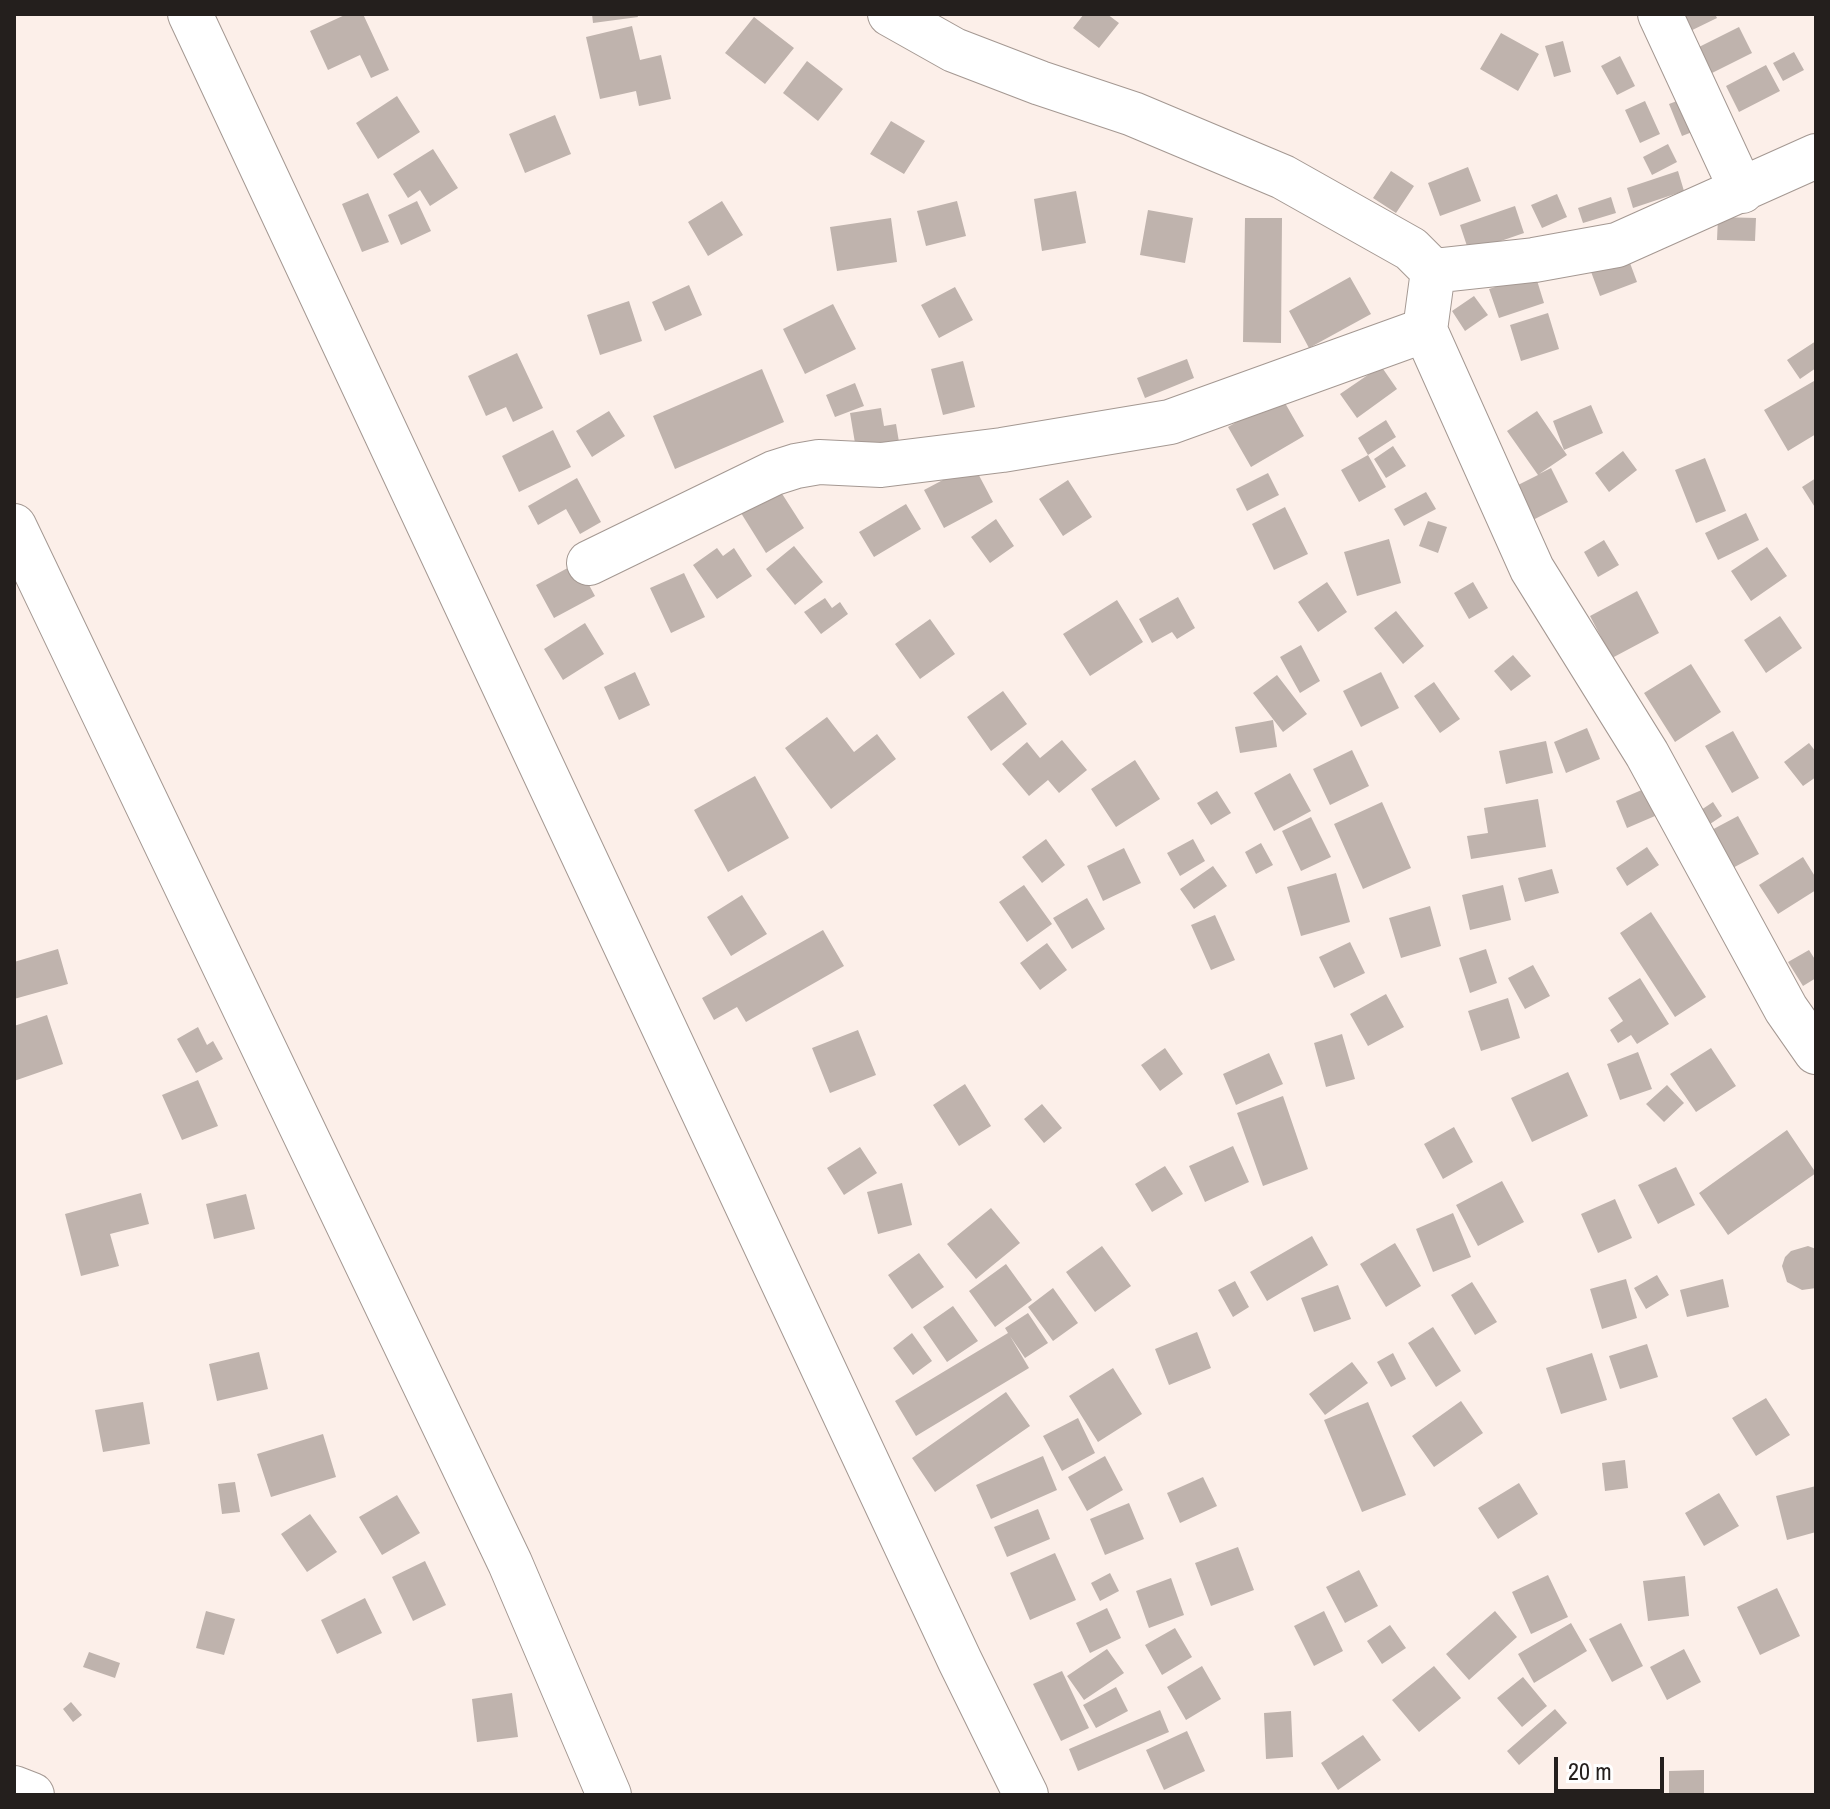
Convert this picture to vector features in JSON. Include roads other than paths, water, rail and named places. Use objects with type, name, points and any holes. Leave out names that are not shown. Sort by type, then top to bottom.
[{"type":"street","points":[[190,14],[960,1661],[1026,1795]]},
{"type":"street","points":[[890,14],[954,50],[1133,114],[1283,177],[1411,249],[1433,271]]},
{"type":"street","points":[[1660,14],[1742,191]]},
{"type":"street","points":[[1433,271],[1534,260],[1617,245],[1742,191],[1812,168]]},
{"type":"street","points":[[1433,271],[1425,330],[1542,588],[1647,754],[1786,1009],[1816,1052]]},
{"type":"street","points":[[589,563],[774,473],[796,466],[819,462],[867,465],[941,458],[1170,422],[1425,330]]},
{"type":"street","points":[[14,526],[510,1563],[609,1795]]},
{"type":"street","points":[[14,1788],[32,1795]]}]
